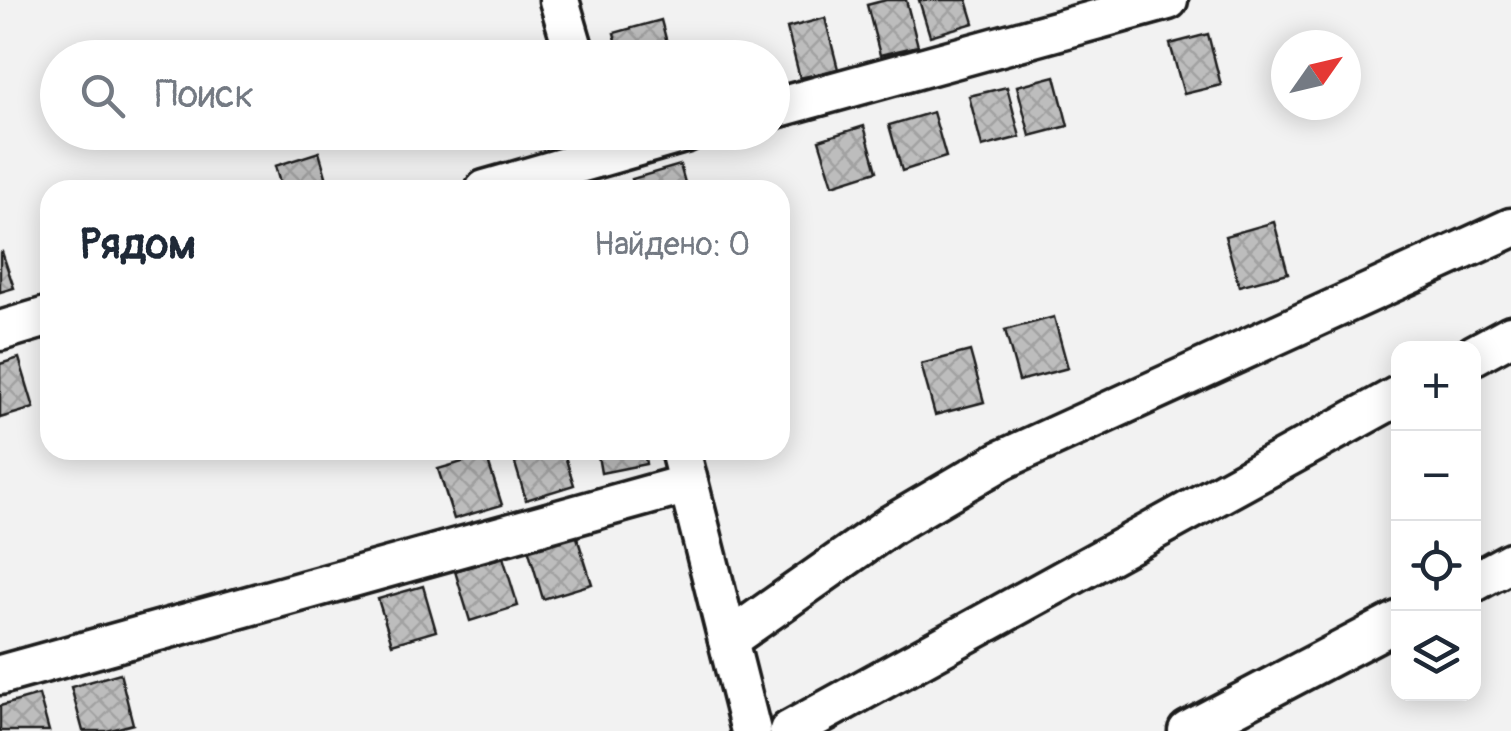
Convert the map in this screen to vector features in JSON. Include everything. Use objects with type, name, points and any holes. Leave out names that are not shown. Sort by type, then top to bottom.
[{"type":"street","points":[[559,0],[571,40]]},
{"type":"street","points":[[790,104],[1168,0]]},
{"type":"street","points":[[523,180],[633,150]]},
{"type":"street","points":[[728,640],[891,525],[1002,460],[1511,228]]},
{"type":"street","points":[[0,331],[40,319]]},
{"type":"street","points":[[1481,351],[1511,335]]},
{"type":"street","points":[[800,728],[1391,400]]},
{"type":"street","points":[[0,675],[684,467],[752,731]]},
{"type":"street","points":[[1481,578],[1511,562]]},
{"type":"street","points":[[1188,731],[1391,625]]},
{"type":"building","points":[[906,0],[918,46],[880,55],[867,5]]},
{"type":"building","points":[[919,0],[967,0],[974,23],[930,36]]},
{"type":"building","points":[[825,18],[838,69],[800,78],[787,28]]},
{"type":"building","points":[[661,20],[666,40],[616,40],[614,33]]},
{"type":"building","points":[[1208,34],[1221,85],[1184,94],[1170,44]]},
{"type":"building","points":[[1055,76],[1068,126],[1030,136],[1017,86]]},
{"type":"building","points":[[1007,87],[1020,137],[982,147],[969,96]]},
{"type":"building","points":[[933,112],[946,157],[902,171],[889,125]]},
{"type":"building","points":[[864,126],[877,171],[833,185],[819,140]]},
{"type":"building","points":[[319,152],[327,180],[279,180],[275,166]]},
{"type":"building","points":[[680,165],[684,180],[632,180]]},
{"type":"building","points":[[1274,222],[1288,273],[1239,286],[1225,236]]},
{"type":"building","points":[[0,253],[14,288],[0,292]]},
{"type":"building","points":[[1054,317],[1068,368],[1019,381],[1005,330]]},
{"type":"building","points":[[970,351],[984,402],[935,415],[921,364]]},
{"type":"building","points":[[19,358],[34,408],[0,418],[0,364]]},
{"type":"building","points":[[469,460],[488,460],[502,505],[454,519],[438,469]]},
{"type":"building","points":[[514,460],[566,460],[574,485],[526,500]]},
{"type":"building","points":[[599,460],[645,460],[646,464],[601,473]]},
{"type":"building","points":[[576,534],[592,584],[543,599],[528,548]]},
{"type":"building","points":[[503,557],[518,606],[470,621],[455,571]]},
{"type":"building","points":[[423,586],[436,631],[392,644],[378,599]]},
{"type":"building","points":[[120,673],[133,724],[107,731],[83,731],[71,687]]},
{"type":"building","points":[[39,695],[49,731],[0,731],[0,706]]}]
